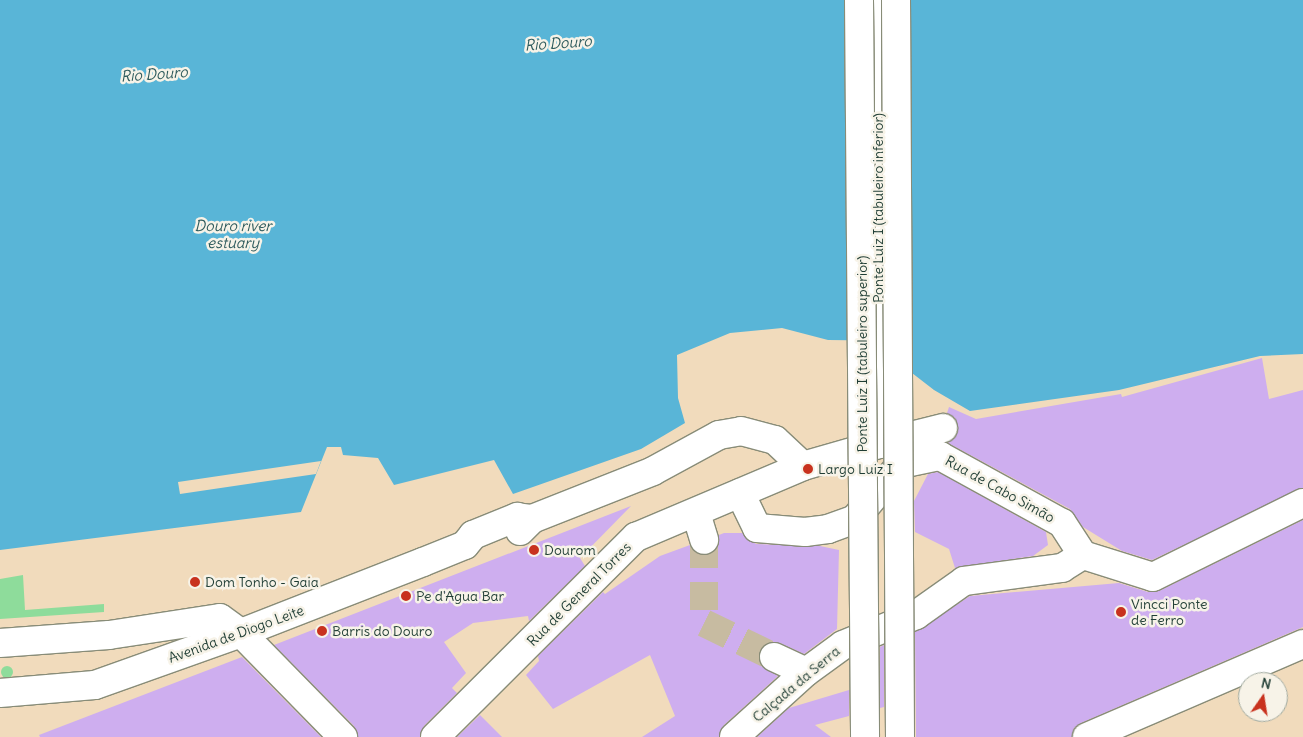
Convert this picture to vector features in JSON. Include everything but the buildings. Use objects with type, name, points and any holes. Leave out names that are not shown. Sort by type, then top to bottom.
[{"type":"street","name":"Ponte Luiz I (tabuleiro superior)","points":[[859,0],[865,737]]},
{"type":"street","name":"Ponte Luiz I (tabuleiro inferior)","points":[[877,0],[879,444]]},
{"type":"street","points":[[896,0],[900,737]]},
{"type":"street","points":[[803,466],[943,428]]},
{"type":"street","name":"Avenida de Diogo Leite","points":[[0,693],[95,685],[241,633],[465,545],[479,548],[522,530],[532,519],[653,471],[702,442],[741,430],[775,440],[803,466]]},
{"type":"street","name":"Rua de Cabo Simão","points":[[740,493],[757,528],[805,532],[828,529],[855,519],[901,464],[940,456],[1062,523],[1083,555]]},
{"type":"street","name":"Rua de General Torres","points":[[435,737],[636,537],[803,466]]},
{"type":"street","points":[[1083,555],[1153,577],[1303,503]]},
{"type":"street","points":[[696,513],[704,540]]},
{"type":"street","name":"Calçada da Serra","points":[[734,737],[806,672],[842,645],[916,615],[964,581],[1062,568],[1083,555]]},
{"type":"street","points":[[0,643],[109,634],[220,618],[241,633],[343,737]]},
{"type":"street","points":[[1087,737],[1303,644]]},
{"type":"street","points":[[774,657],[806,672]]},
{"type":"green space","points":[[23,575],[25,610],[104,604],[104,612],[0,619],[0,579]]},
{"type":"green space","points":[[5,666],[9,666],[13,672],[9,678],[5,678],[1,674],[1,670]]},
{"type":"water","name":"Douro river estuary","points":[[0,0],[1303,0],[1303,354],[1260,356],[1119,390],[970,411],[934,390],[912,373],[911,341],[828,340],[782,328],[730,333],[677,355],[678,398],[685,423],[641,449],[513,494],[494,460],[394,485],[378,458],[343,455],[341,447],[327,447],[301,512],[0,550]]},
{"type":"pier","points":[[321,461],[316,474],[180,494],[178,482]]},
{"type":"tunnel","points":[[704,540],[704,623],[774,657]]},
{"type":"tram line","points":[[868,0],[874,737]]},
{"type":"tram line","points":[[884,0],[889,737]]},
{"type":"place","name":"Largo Luiz I","points":[[808,469]]},
{"type":"place","name":"Dourom","points":[[534,550]]},
{"type":"place","name":"Dom Tonho - Gaia","points":[[195,582]]},
{"type":"place","name":"Pe d'Agua Bar","points":[[406,596]]},
{"type":"place","name":"Vincci Ponte de Ferro","points":[[1121,612]]},
{"type":"place","name":"Barris do Douro","points":[[322,631]]},
{"type":"water label","name":"Rio Douro","points":[[558,43]]},
{"type":"water label","name":"Rio Douro","points":[[154,74]]}]
